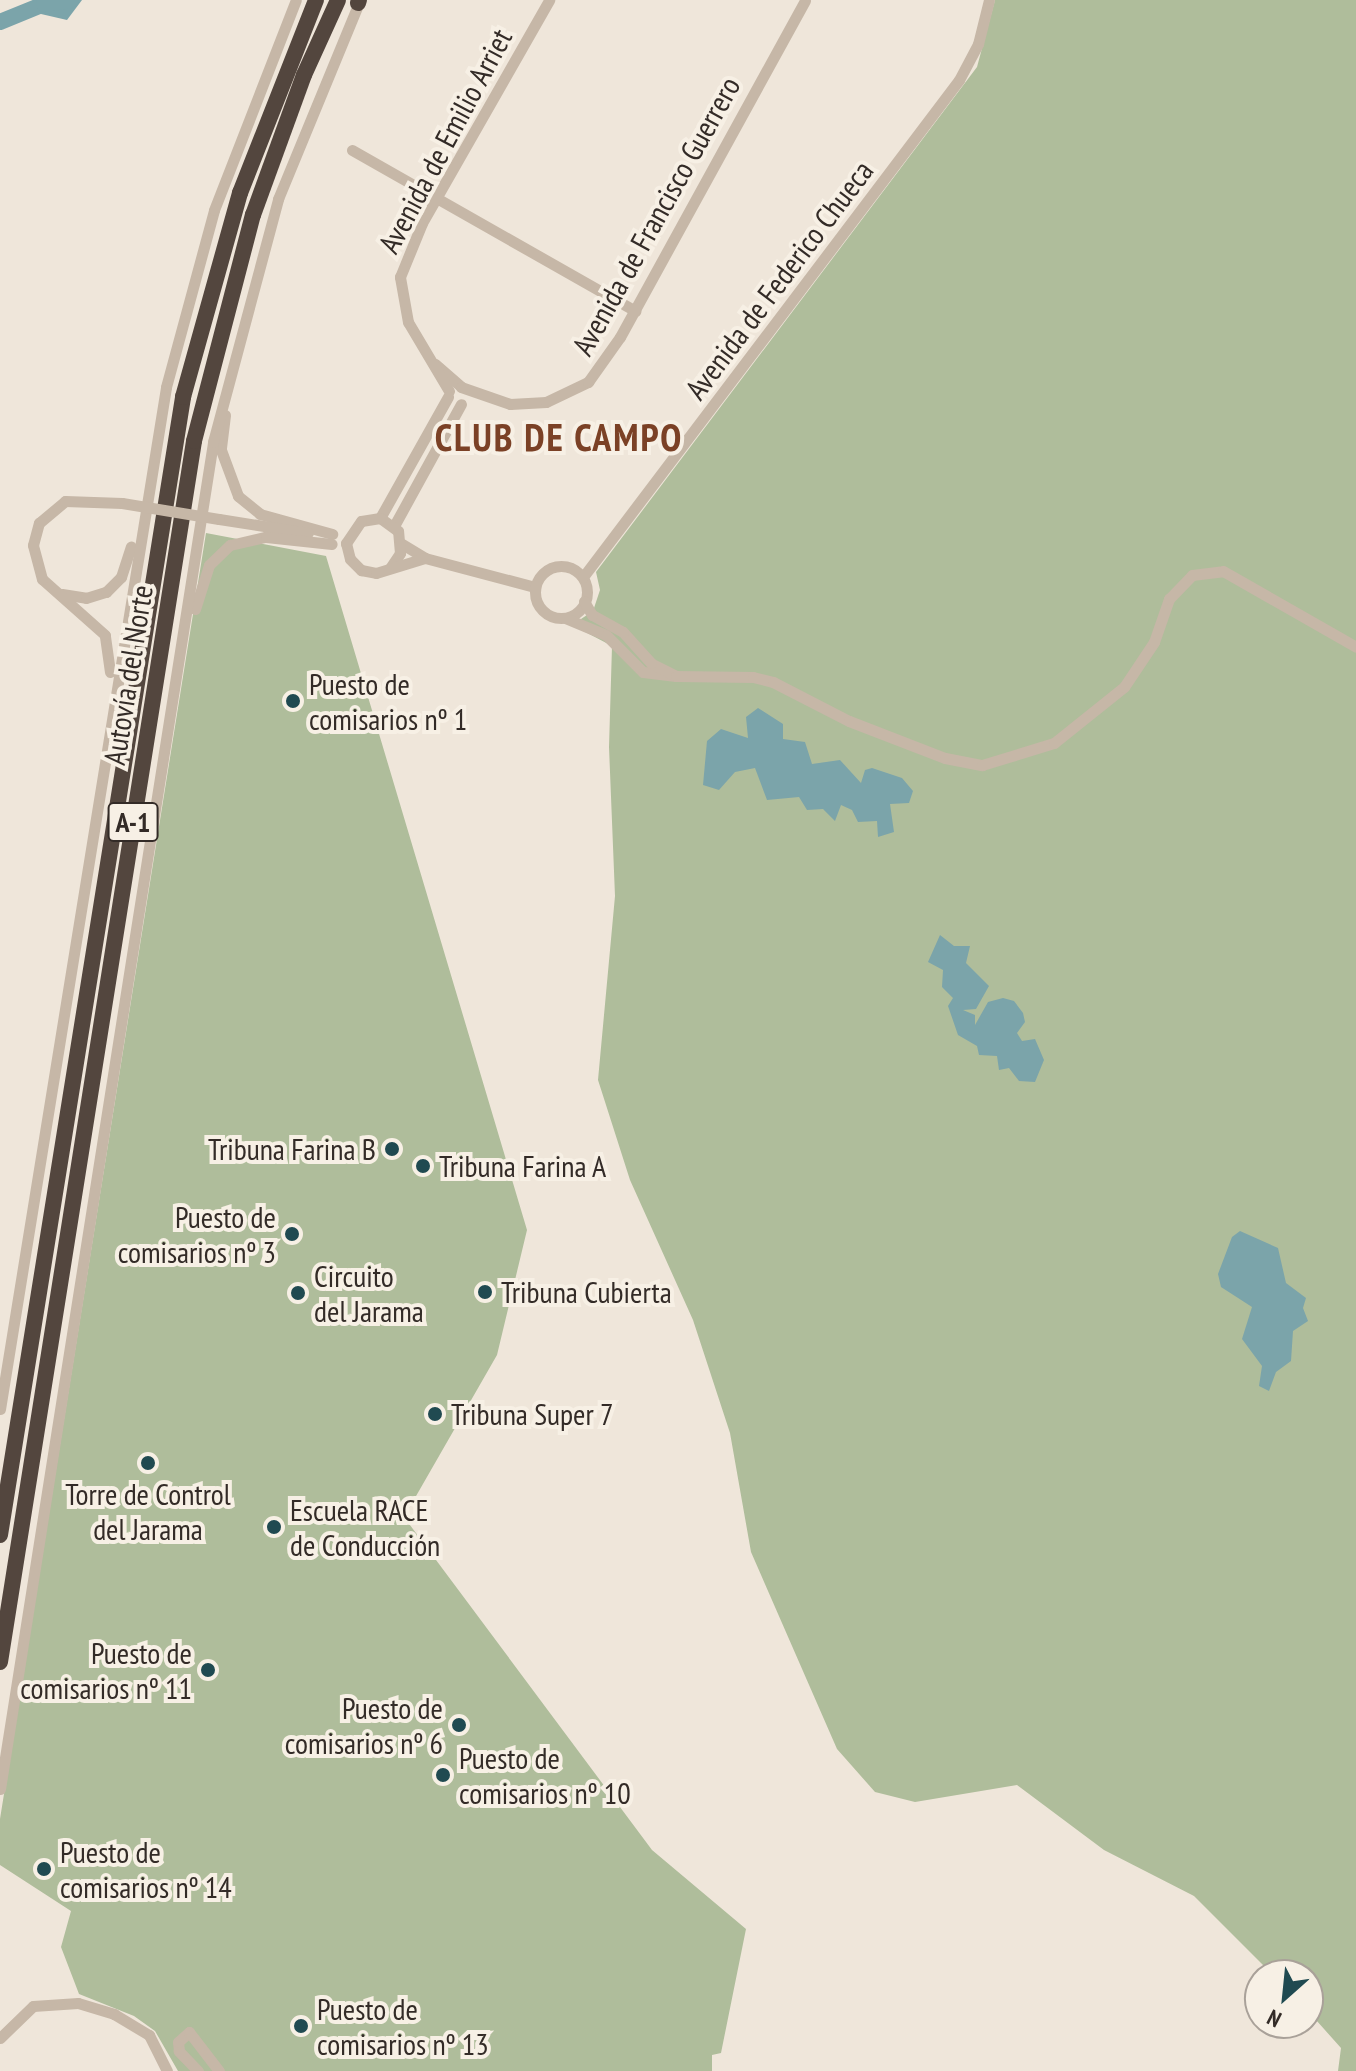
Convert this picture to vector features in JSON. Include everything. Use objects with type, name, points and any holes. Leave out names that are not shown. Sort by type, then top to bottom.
[{"type":"highway","name":"Autovía del Norte","points":[[0,1535],[183,397],[240,193],[316,0]]},
{"type":"highway","name":"Autovía del Norte","points":[[0,1662],[194,441],[253,215],[304,75],[338,0]]},
{"type":"street","points":[[51,589],[95,597],[121,577],[214,210],[296,0]]},
{"type":"street","name":"Avenida de Emilio Arriet","points":[[453,392],[408,322],[400,277],[422,223],[549,0]]},
{"type":"street","name":"Avenida de Francisco Guerrero","points":[[462,404],[492,398],[510,404],[546,402],[572,394],[601,369],[805,0]]},
{"type":"street","name":"Avenida de Federico Chueca","points":[[583,577],[959,80],[978,44],[989,0]]},
{"type":"street","points":[[0,1789],[213,442],[241,324],[298,144],[359,1]]},
{"type":"street","points":[[352,150],[635,311]]},
{"type":"street","points":[[241,324],[221,450],[232,486],[260,514],[332,539],[361,570],[390,568],[425,558]]},
{"type":"street","points":[[453,392],[492,398]]},
{"type":"street","points":[[394,526],[462,404],[453,392]]},
{"type":"street","points":[[380,518],[453,392]]},
{"type":"street","points":[[0,1409],[160,418]]},
{"type":"street","points":[[103,766],[110,649],[96,621],[51,589],[36,568],[33,545],[46,513],[79,499],[122,503],[332,539]]},
{"type":"street","points":[[171,714],[182,686],[201,582],[218,554],[250,538],[332,539],[348,535],[361,521],[380,518],[394,526],[402,544],[425,558],[535,587]]},
{"type":"street","points":[[347,552],[348,535]]},
{"type":"street","points":[[390,568],[402,544]]},
{"type":"street","points":[[535,587],[555,566],[572,567],[583,577],[584,601],[592,615],[623,632],[650,675],[753,677],[773,682],[861,725],[945,758],[982,765],[1054,743],[1124,687],[1154,642],[1169,599],[1192,575],[1223,571],[1356,647]]},
{"type":"street","points":[[535,587],[542,610],[606,635],[646,666]]},
{"type":"street","points":[[565,618],[578,612],[584,601]]},
{"type":"street","points":[[0,2038],[33,2006],[78,2003],[114,2014],[149,2035],[167,2071]]},
{"type":"street","points":[[189,2032],[178,2042],[179,2051],[198,2071]]},
{"type":"street","points":[[189,2032],[219,2071]]},
{"type":"street","points":[[189,2032],[229,2071]]},
{"type":"green space","points":[[995,0],[1356,0],[1356,2071],[1338,2071],[1341,2048],[1324,2029],[1324,1959],[1257,1959],[1194,1896],[1104,1850],[1017,1785],[915,1802],[875,1792],[837,1749],[751,1552],[730,1433],[693,1320],[630,1180],[598,1080],[615,896],[609,747],[612,646],[572,625],[593,611],[600,590],[596,572],[977,67]]},
{"type":"green space","name":"Circuito del Jarama","points":[[206,533],[326,556],[527,1230],[497,1355],[404,1517],[652,1850],[746,1929],[721,2053],[712,2055],[712,2071],[178,2071],[155,2031],[134,2016],[79,1994],[61,1947],[71,1911],[0,1865],[0,1819]]},
{"type":"water","points":[[43,0],[82,0],[67,20],[28,11]]},
{"type":"water","points":[[758,708],[783,724],[783,739],[805,742],[812,764],[840,760],[861,783],[865,770],[872,768],[902,778],[913,791],[909,803],[890,804],[894,832],[878,837],[877,821],[858,822],[852,810],[841,805],[835,821],[823,809],[807,810],[799,797],[767,800],[755,768],[735,772],[719,790],[703,785],[707,741],[721,729],[748,738],[746,717]]},
{"type":"water","points":[[940,935],[954,946],[970,946],[966,963],[989,986],[976,1009],[963,1010],[975,1015],[975,1025],[988,1002],[1003,998],[1014,1001],[1023,1013],[1025,1022],[1017,1033],[1022,1041],[1035,1039],[1044,1060],[1035,1082],[1019,1081],[1009,1068],[999,1070],[997,1056],[979,1055],[977,1046],[958,1035],[948,1006],[953,998],[942,987],[943,970],[928,962]]},
{"type":"water","points":[[1240,1231],[1278,1248],[1286,1283],[1306,1298],[1303,1308],[1308,1321],[1293,1331],[1291,1361],[1276,1372],[1269,1391],[1259,1386],[1262,1366],[1242,1339],[1252,1307],[1221,1287],[1218,1274],[1232,1237]]},
{"type":"waterway","points":[[0,22],[44,4],[71,0]]},
{"type":"place","name":"Puesto de comisarios nº 1","points":[[293,701]]},
{"type":"place","name":"Tribuna Farina B","points":[[392,1149]]},
{"type":"place","name":"Tribuna Farina A","points":[[423,1166]]},
{"type":"place","name":"Puesto de comisarios nº 3","points":[[292,1234]]},
{"type":"place","name":"Tribuna Cubierta","points":[[485,1292]]},
{"type":"place","name":"Circuito del Jarama","points":[[298,1293]]},
{"type":"place","name":"Tribuna Super 7","points":[[435,1414]]},
{"type":"place","name":"Torre de Control del Jarama","points":[[148,1463]]},
{"type":"place","name":"Escuela RACE de Conducción","points":[[274,1527]]},
{"type":"place","name":"Puesto de comisarios nº 11","points":[[208,1670]]},
{"type":"place","name":"Puesto de comisarios nº 6","points":[[459,1725]]},
{"type":"place","name":"Puesto de comisarios nº 10","points":[[443,1775]]},
{"type":"place","name":"Puesto de comisarios nº 14","points":[[44,1869]]},
{"type":"place","name":"Puesto de comisarios nº 13","points":[[301,2026]]},
{"type":"district","name":"CLUB DE CAMPO","points":[[559,437]]}]
